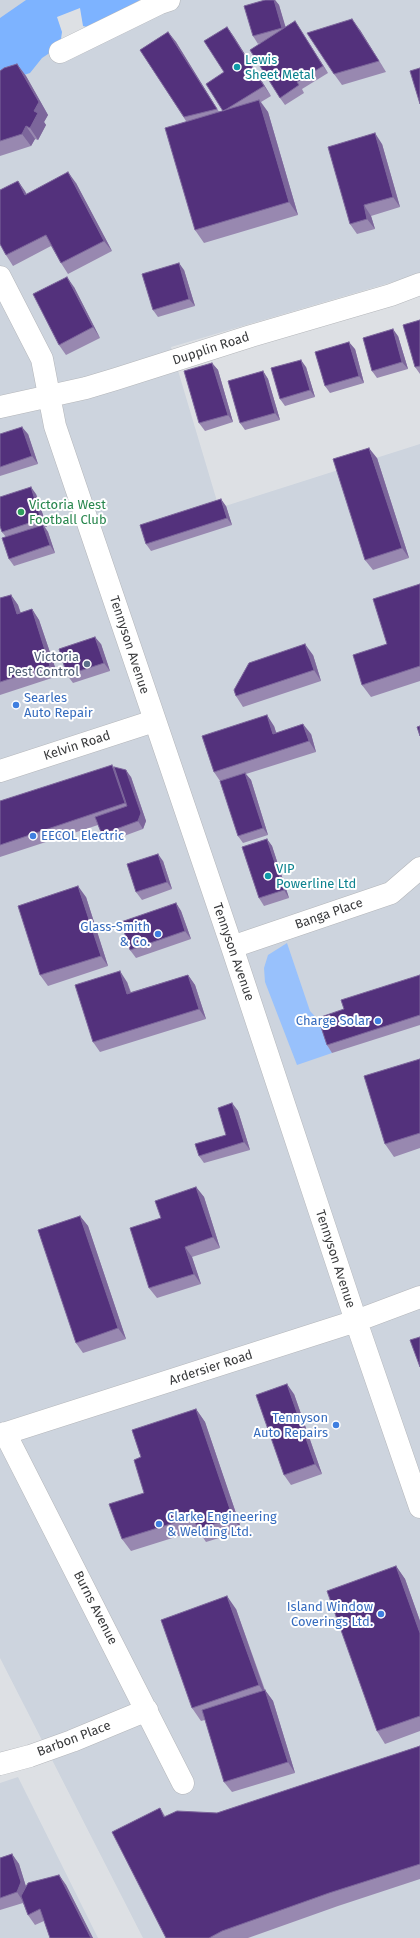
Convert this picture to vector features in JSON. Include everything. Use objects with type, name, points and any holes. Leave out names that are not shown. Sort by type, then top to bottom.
[{"type":"street","points":[[60,52],[169,0]]},
{"type":"street","name":"Tennyson Avenue","points":[[0,277],[42,358],[55,426],[420,1507]]},
{"type":"street","name":"Dupplin Road","points":[[0,407],[116,379],[420,284]]},
{"type":"street","name":"Kelvin Road","points":[[0,771],[154,721]]},
{"type":"street","name":"Banga Place","points":[[232,947],[391,893],[420,868]]},
{"type":"street","name":"Ardersier Road","points":[[3,1434],[356,1321],[420,1297]]},
{"type":"street","name":"Burns Avenue","points":[[3,1434],[183,1783]]},
{"type":"street","name":"Barbon Place","points":[[0,1764],[30,1756],[72,1741],[146,1710]]},
{"type":"shaded area","points":[[0,0],[27,0],[0,20]]},
{"type":"shaded area","points":[[26,0],[140,0],[94,29],[83,26],[80,8],[57,17],[62,32],[60,46],[42,58],[30,73],[9,80],[0,86],[0,18]]},
{"type":"shaded area","points":[[139,0],[420,0],[420,274],[171,347],[219,508],[420,444],[420,1938],[143,1938],[0,1658],[0,80]]},
{"type":"shaded area","points":[[287,943],[310,1011],[323,1025],[332,1053],[297,1065],[265,982],[264,968],[268,955]]},
{"type":"shaded area","points":[[18,1777],[98,1938],[0,1938],[0,1783]]},
{"type":"building","points":[[265,0],[274,0],[282,28],[253,36],[244,6]]},
{"type":"building","points":[[352,19],[379,61],[334,74],[307,33]]},
{"type":"building","points":[[295,21],[323,66],[297,82],[299,85],[280,98],[250,50]]},
{"type":"building","name":"Lewis Sheet Metal","points":[[227,27],[264,86],[223,111],[206,84],[224,72],[204,41]]},
{"type":"building","points":[[168,32],[217,109],[184,117],[140,50]]},
{"type":"building","points":[[17,64],[39,102],[34,111],[38,113],[30,128],[26,126],[22,134],[0,141],[0,71],[4,68]]},
{"type":"building","points":[[420,68],[420,104],[410,71]]},
{"type":"building","points":[[259,100],[289,202],[195,230],[165,128]]},
{"type":"building","points":[[375,133],[393,197],[364,205],[367,219],[350,224],[328,147]]},
{"type":"building","points":[[68,172],[104,241],[61,263],[46,235],[6,255],[0,244],[0,190],[18,181],[25,195]]},
{"type":"building","points":[[179,263],[189,299],[153,310],[142,274]]},
{"type":"building","points":[[67,277],[93,327],[59,345],[33,294]]},
{"type":"building","points":[[420,320],[420,366],[415,367],[403,325]]},
{"type":"building","points":[[393,329],[402,362],[372,371],[363,338]]},
{"type":"building","points":[[349,342],[359,376],[325,386],[315,352]]},
{"type":"building","points":[[301,360],[310,390],[280,399],[271,368]]},
{"type":"building","points":[[212,363],[228,415],[199,423],[184,371]]},
{"type":"building","points":[[263,371],[275,413],[240,423],[228,381]]},
{"type":"building","points":[[22,427],[32,456],[0,467],[0,434]]},
{"type":"building","points":[[369,448],[402,548],[365,560],[333,459]]},
{"type":"building","name":"Victoria West Football Club","points":[[31,487],[41,519],[2,532],[0,526],[0,497]]},
{"type":"building","points":[[221,499],[227,518],[146,544],[140,525]]},
{"type":"building","points":[[43,525],[50,545],[9,559],[2,538]]},
{"type":"building","points":[[420,584],[420,666],[362,685],[353,655],[387,644],[373,599]]},
{"type":"building","points":[[11,595],[17,614],[32,609],[50,666],[0,682],[0,598]]},
{"type":"building","name":"Victoria Pest Control","points":[[95,637],[104,663],[67,675],[59,649]]},
{"type":"building","points":[[305,644],[314,670],[236,696],[234,690],[249,663]]},
{"type":"building","points":[[267,715],[273,734],[303,724],[309,741],[214,772],[202,736]]},
{"type":"building","points":[[420,726],[420,736],[417,727]]},
{"type":"building","name":"EECOL Electric","points":[[112,765],[125,803],[0,845],[0,801]]},
{"type":"building","points":[[114,767],[126,770],[141,813],[138,821],[108,832],[101,832],[95,817],[127,806]]},
{"type":"building","points":[[245,773],[263,828],[238,836],[220,781]]},
{"type":"building","name":"VIP Powerline Ltd","points":[[267,839],[284,890],[259,898],[242,847]]},
{"type":"building","points":[[158,854],[167,882],[136,892],[127,864]]},
{"type":"building","points":[[78,886],[101,956],[40,975],[18,906]]},
{"type":"building","name":"Glass-Smith & Co.","points":[[176,903],[185,931],[130,950],[121,922]]},
{"type":"building","points":[[120,971],[127,994],[188,975],[199,1009],[93,1042],[75,985]]},
{"type":"building","name":"Charge Solar","points":[[420,975],[420,1015],[327,1045],[318,1018],[344,1009],[341,1000]]},
{"type":"building","points":[[420,1059],[420,1133],[385,1144],[364,1076]]},
{"type":"building","points":[[232,1103],[244,1142],[199,1156],[195,1144],[226,1135],[218,1108]]},
{"type":"building","points":[[196,1187],[213,1237],[185,1247],[194,1274],[149,1288],[130,1228],[161,1218],[155,1201]]},
{"type":"building","points":[[80,1216],[118,1328],[76,1343],[38,1230]]},
{"type":"building","points":[[420,1337],[420,1367],[410,1340]]},
{"type":"building","points":[[287,1384],[315,1464],[284,1475],[256,1395]]},
{"type":"building","points":[[196,1409],[233,1518],[198,1529],[193,1517],[122,1539],[109,1504],[144,1493],[134,1460],[141,1457],[132,1430]]},
{"type":"building","points":[[396,1566],[420,1633],[420,1716],[377,1731],[327,1591]]},
{"type":"building","points":[[227,1596],[259,1685],[192,1708],[161,1620]]},
{"type":"building","points":[[265,1690],[288,1762],[224,1782],[202,1710]]},
{"type":"building","points":[[420,1746],[420,1864],[329,1893],[222,1931],[209,1938],[166,1938],[112,1832],[160,1808],[164,1817],[177,1811],[217,1813]]},
{"type":"building","points":[[12,1854],[21,1882],[17,1892],[0,1898],[0,1858]]},
{"type":"building","points":[[59,1875],[91,1938],[50,1938],[40,1909],[28,1915],[21,1896],[28,1883]]},
{"type":"place","name":"Lewis Sheet Metal","points":[[237,67]]},
{"type":"place","name":"Victoria West Football Club","points":[[21,512]]},
{"type":"place","name":"Victoria Pest Control","points":[[87,664]]},
{"type":"place","name":"Searles Auto Repair","points":[[16,705]]},
{"type":"place","name":"EECOL Electric","points":[[33,836]]},
{"type":"place","name":"VIP Powerline Ltd","points":[[268,876]]},
{"type":"place","name":"Glass-Smith & Co.","points":[[158,934]]},
{"type":"place","name":"Charge Solar","points":[[378,1021]]},
{"type":"place","name":"Tennyson Auto Repairs","points":[[336,1425]]},
{"type":"place","name":"Clarke Engineering & Welding Ltd.","points":[[159,1524]]},
{"type":"place","name":"Island Window Coverings Ltd.","points":[[381,1614]]}]
